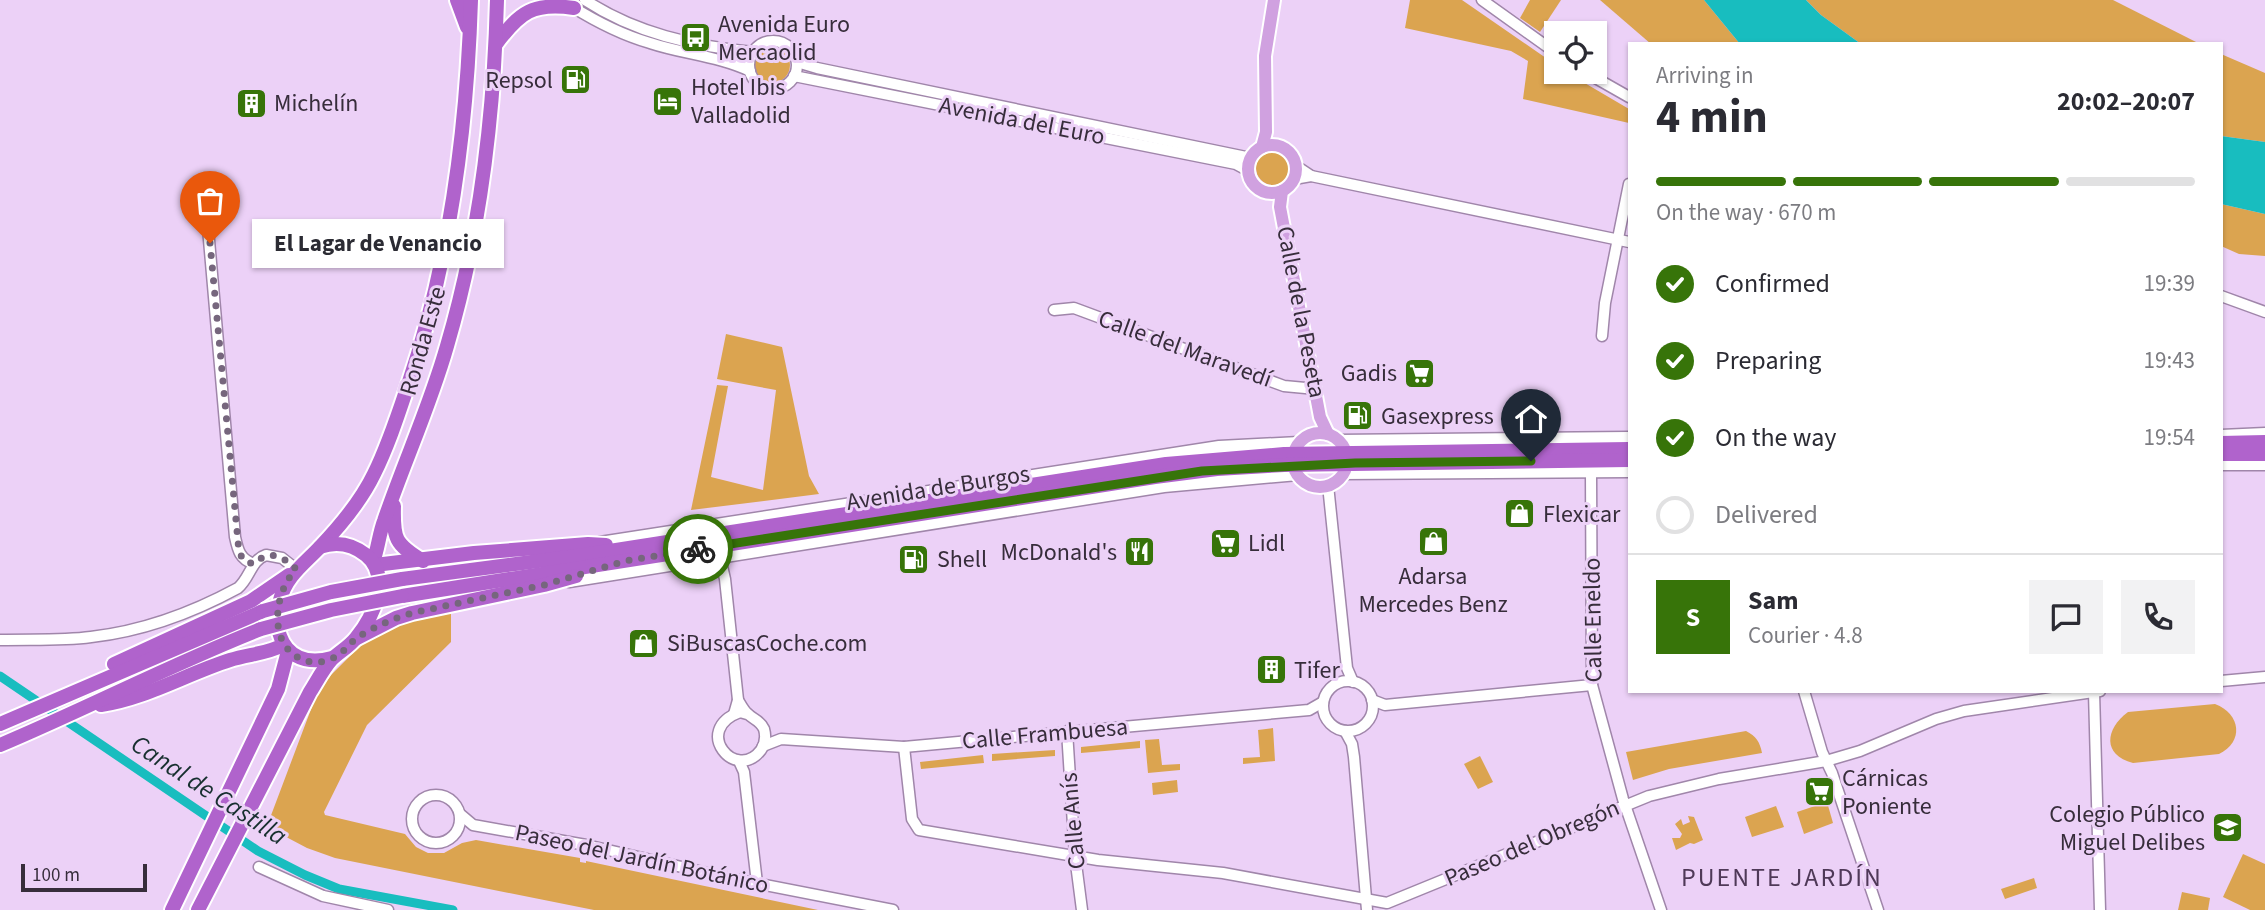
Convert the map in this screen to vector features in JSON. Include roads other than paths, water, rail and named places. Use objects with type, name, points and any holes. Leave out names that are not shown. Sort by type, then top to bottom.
[{"type":"highway","points":[[457,0],[469,35]]},
{"type":"highway","name":"Ronda Este","points":[[172,910],[278,689],[286,648],[278,629],[279,602],[295,571],[348,514],[373,475],[391,434],[419,351],[439,275],[456,188],[469,75],[471,0]]},
{"type":"highway","name":"Ronda Este","points":[[198,910],[310,692],[332,658],[356,638],[369,620],[378,594],[379,578],[374,564],[383,525],[437,380],[470,254],[487,144],[497,0]]},
{"type":"highway","points":[[496,44],[520,17],[532,10],[573,3]]},
{"type":"highway","points":[[2223,443],[2265,442]]},
{"type":"highway","name":"Avenida de Burgos","points":[[1587,461],[1628,449]]},
{"type":"highway","name":"Avenida de Burgos","points":[[1345,464],[1484,450],[1556,455],[1587,461],[1628,460]]},
{"type":"highway","points":[[2223,454],[2265,454]]},
{"type":"highway","name":"Avenida de Burgos","points":[[83,708],[166,668],[295,618],[402,596],[812,531],[1077,483],[1166,464],[1296,459],[1345,464],[1556,455]]},
{"type":"highway","name":"Avenida de Burgos","points":[[1077,483],[1155,477],[1296,459]]},
{"type":"highway","name":"Avenida de Burgos","points":[[68,695],[262,611],[331,592],[402,579],[639,547],[718,546],[886,508],[1050,488]]},
{"type":"highway","points":[[395,491],[396,540],[423,561]]},
{"type":"highway","points":[[320,547],[343,544],[354,548],[374,564],[588,544],[639,547]]},
{"type":"highway","points":[[356,638],[412,613],[544,585],[625,561]]},
{"type":"highway","points":[[0,724],[68,695],[92,675],[146,648],[251,601],[295,571]]},
{"type":"highway","points":[[0,745],[83,708],[135,699],[229,660],[286,648],[307,661],[319,662],[332,658]]},
{"type":"main road","points":[[1267,146],[1282,147],[1289,152],[1295,173],[1277,192],[1257,187],[1252,181],[1250,164],[1267,146],[1265,56],[1274,0]]},
{"type":"main road","name":"Calle de la Peseta","points":[[1277,192],[1321,417],[1345,464]]},
{"type":"main road","name":"Calle de la Peseta","points":[[1314,433],[1321,417]]},
{"type":"main road","points":[[1333,437],[1314,433],[1296,459],[1313,486],[1328,485],[1345,464]]},
{"type":"street","points":[[1482,0],[1544,44]]},
{"type":"street","points":[[573,3],[652,33],[707,46],[753,52]]},
{"type":"street","points":[[573,3],[626,35],[650,44],[730,61],[750,71],[758,83],[769,88],[785,86],[794,76],[797,62],[791,49],[781,43],[766,42],[753,52],[750,71]]},
{"type":"street","name":"Avenida del Euro","points":[[797,62],[1250,164]]},
{"type":"street","name":"Avenida del Euro","points":[[794,76],[1236,164],[1250,164]]},
{"type":"street","points":[[1606,84],[1628,96]]},
{"type":"street","points":[[1295,173],[1628,242]]},
{"type":"street","points":[[1602,336],[1605,303],[1628,189]]},
{"type":"street","points":[[207,217],[236,537],[244,561],[254,564]]},
{"type":"street","points":[[2223,297],[2265,312]]},
{"type":"street","name":"Calle del Maravedí","points":[[1054,310],[1074,308],[1284,386],[1316,389]]},
{"type":"street","points":[[2223,433],[2265,432]]},
{"type":"street","points":[[1333,437],[1628,439]]},
{"type":"street","points":[[1480,474],[1544,469],[1556,455],[1553,442],[1534,438]]},
{"type":"street","points":[[1432,439],[1477,445],[1484,450]]},
{"type":"street","points":[[1628,439],[1589,443],[1587,461],[1590,466],[1604,472],[1628,472]]},
{"type":"street","name":"Avenida de Burgos","points":[[588,544],[1219,446],[1296,459]]},
{"type":"street","points":[[1166,464],[1198,449]]},
{"type":"street","name":"Avenida de Burgos","points":[[544,585],[718,546],[858,536],[1164,487],[1203,484],[1296,459]]},
{"type":"street","name":"Avenida de Burgos","points":[[1345,464],[1480,474],[1587,461]]},
{"type":"street","name":"Calle Eneldo","points":[[1587,461],[1592,685],[1625,804],[1661,910]]},
{"type":"street","points":[[2223,463],[2265,465]]},
{"type":"street","points":[[1093,466],[1082,471],[1077,483],[1082,495],[1094,499]]},
{"type":"street","points":[[1031,509],[1046,501],[1050,488],[1046,477],[1034,474]]},
{"type":"street","points":[[1155,477],[1195,479],[1203,484]]},
{"type":"street","points":[[930,501],[984,481]]},
{"type":"street","points":[[1328,485],[1347,682]]},
{"type":"street","points":[[831,505],[886,508]]},
{"type":"street","points":[[731,521],[715,528],[725,579],[738,701],[734,714]]},
{"type":"street","points":[[812,531],[858,536]]},
{"type":"street","points":[[0,640],[88,638],[139,629],[174,618],[238,588],[247,580],[260,557],[274,554],[288,561],[295,571]]},
{"type":"street","points":[[2223,681],[2265,677]]},
{"type":"street","points":[[1345,732],[1359,729],[1367,723],[1372,712],[1372,700],[1364,687],[1347,682],[1328,691],[1323,702],[1325,716],[1331,724],[1345,732],[1352,744],[1367,905]]},
{"type":"street","points":[[1372,712],[1385,705],[1592,685]]},
{"type":"street","points":[[1804,693],[1806,705],[1878,910]]},
{"type":"street","name":"Paseo del Obregón","points":[[904,747],[912,819],[919,830],[1075,856],[1223,873],[1340,893],[1367,905],[1387,903],[1625,804],[1675,789],[1826,761],[1860,751],[1936,719],[1964,711],[2055,694],[2076,693]]},
{"type":"street","points":[[2097,693],[2101,910]]},
{"type":"street","points":[[1372,700],[1385,705]]},
{"type":"street","points":[[738,701],[747,714]]},
{"type":"street","name":"Calle Frambuesa","points":[[764,730],[781,739],[904,747],[1309,710],[1323,702]]},
{"type":"street","name":"Calle Frambuesa","points":[[1309,710],[1325,716]]},
{"type":"street","points":[[734,714],[747,714],[755,718],[764,730],[764,746],[760,752],[744,760],[725,754],[718,740],[721,725],[734,714]]},
{"type":"street","points":[[1352,744],[1359,729]]},
{"type":"street","name":"Calle Anís","points":[[1067,732],[1075,856],[1082,910]]},
{"type":"street","name":"Calle Frambuesa","points":[[764,746],[781,739]]},
{"type":"street","points":[[744,760],[757,883]]},
{"type":"street","points":[[439,794],[453,802],[460,814],[473,825],[457,831],[446,841],[431,842],[424,839],[414,828],[413,811],[423,799],[439,794]]},
{"type":"street","points":[[457,831],[460,814]]},
{"type":"street","name":"Paseo del Jardín Botánico","points":[[473,825],[586,845],[893,910]]},
{"type":"street","points":[[258,867],[323,896],[388,910]]},
{"type":"waterway","name":"Canal de Castilla","points":[[0,676],[258,851],[339,889],[453,910]]},
{"type":"place","name":"Avenida Euro Mercaolid","points":[[695,38]]},
{"type":"place","name":"Repsol","points":[[576,80]]},
{"type":"place","name":"Hotel Ibis Valladolid","points":[[668,101]]},
{"type":"place","name":"Michelín","points":[[251,103]]},
{"type":"place","name":"El Lagar de Venancio","points":[[210,243]]},
{"type":"place","name":"Gadis","points":[[1420,373]]},
{"type":"place","name":"Gasexpress","points":[[1358,416]]},
{"type":"place","name":"Flexicar","points":[[1520,514]]},
{"type":"place","name":"Adarsa Mercedes Benz","points":[[1433,542]]},
{"type":"place","name":"Lidl","points":[[1225,543]]},
{"type":"place","name":"McDonald's","points":[[1140,552]]},
{"type":"place","name":"Shell","points":[[914,559]]},
{"type":"place","name":"SiBuscasCoche.com","points":[[644,643]]},
{"type":"place","name":"Tifer","points":[[1271,670]]},
{"type":"place","name":"Cárnicas Poniente","points":[[1819,792]]},
{"type":"place","name":"Colegio Público Miguel Delibes","points":[[2228,828]]},
{"type":"district","name":"PUENTE JARDÍN","points":[[1782,877]]}]
